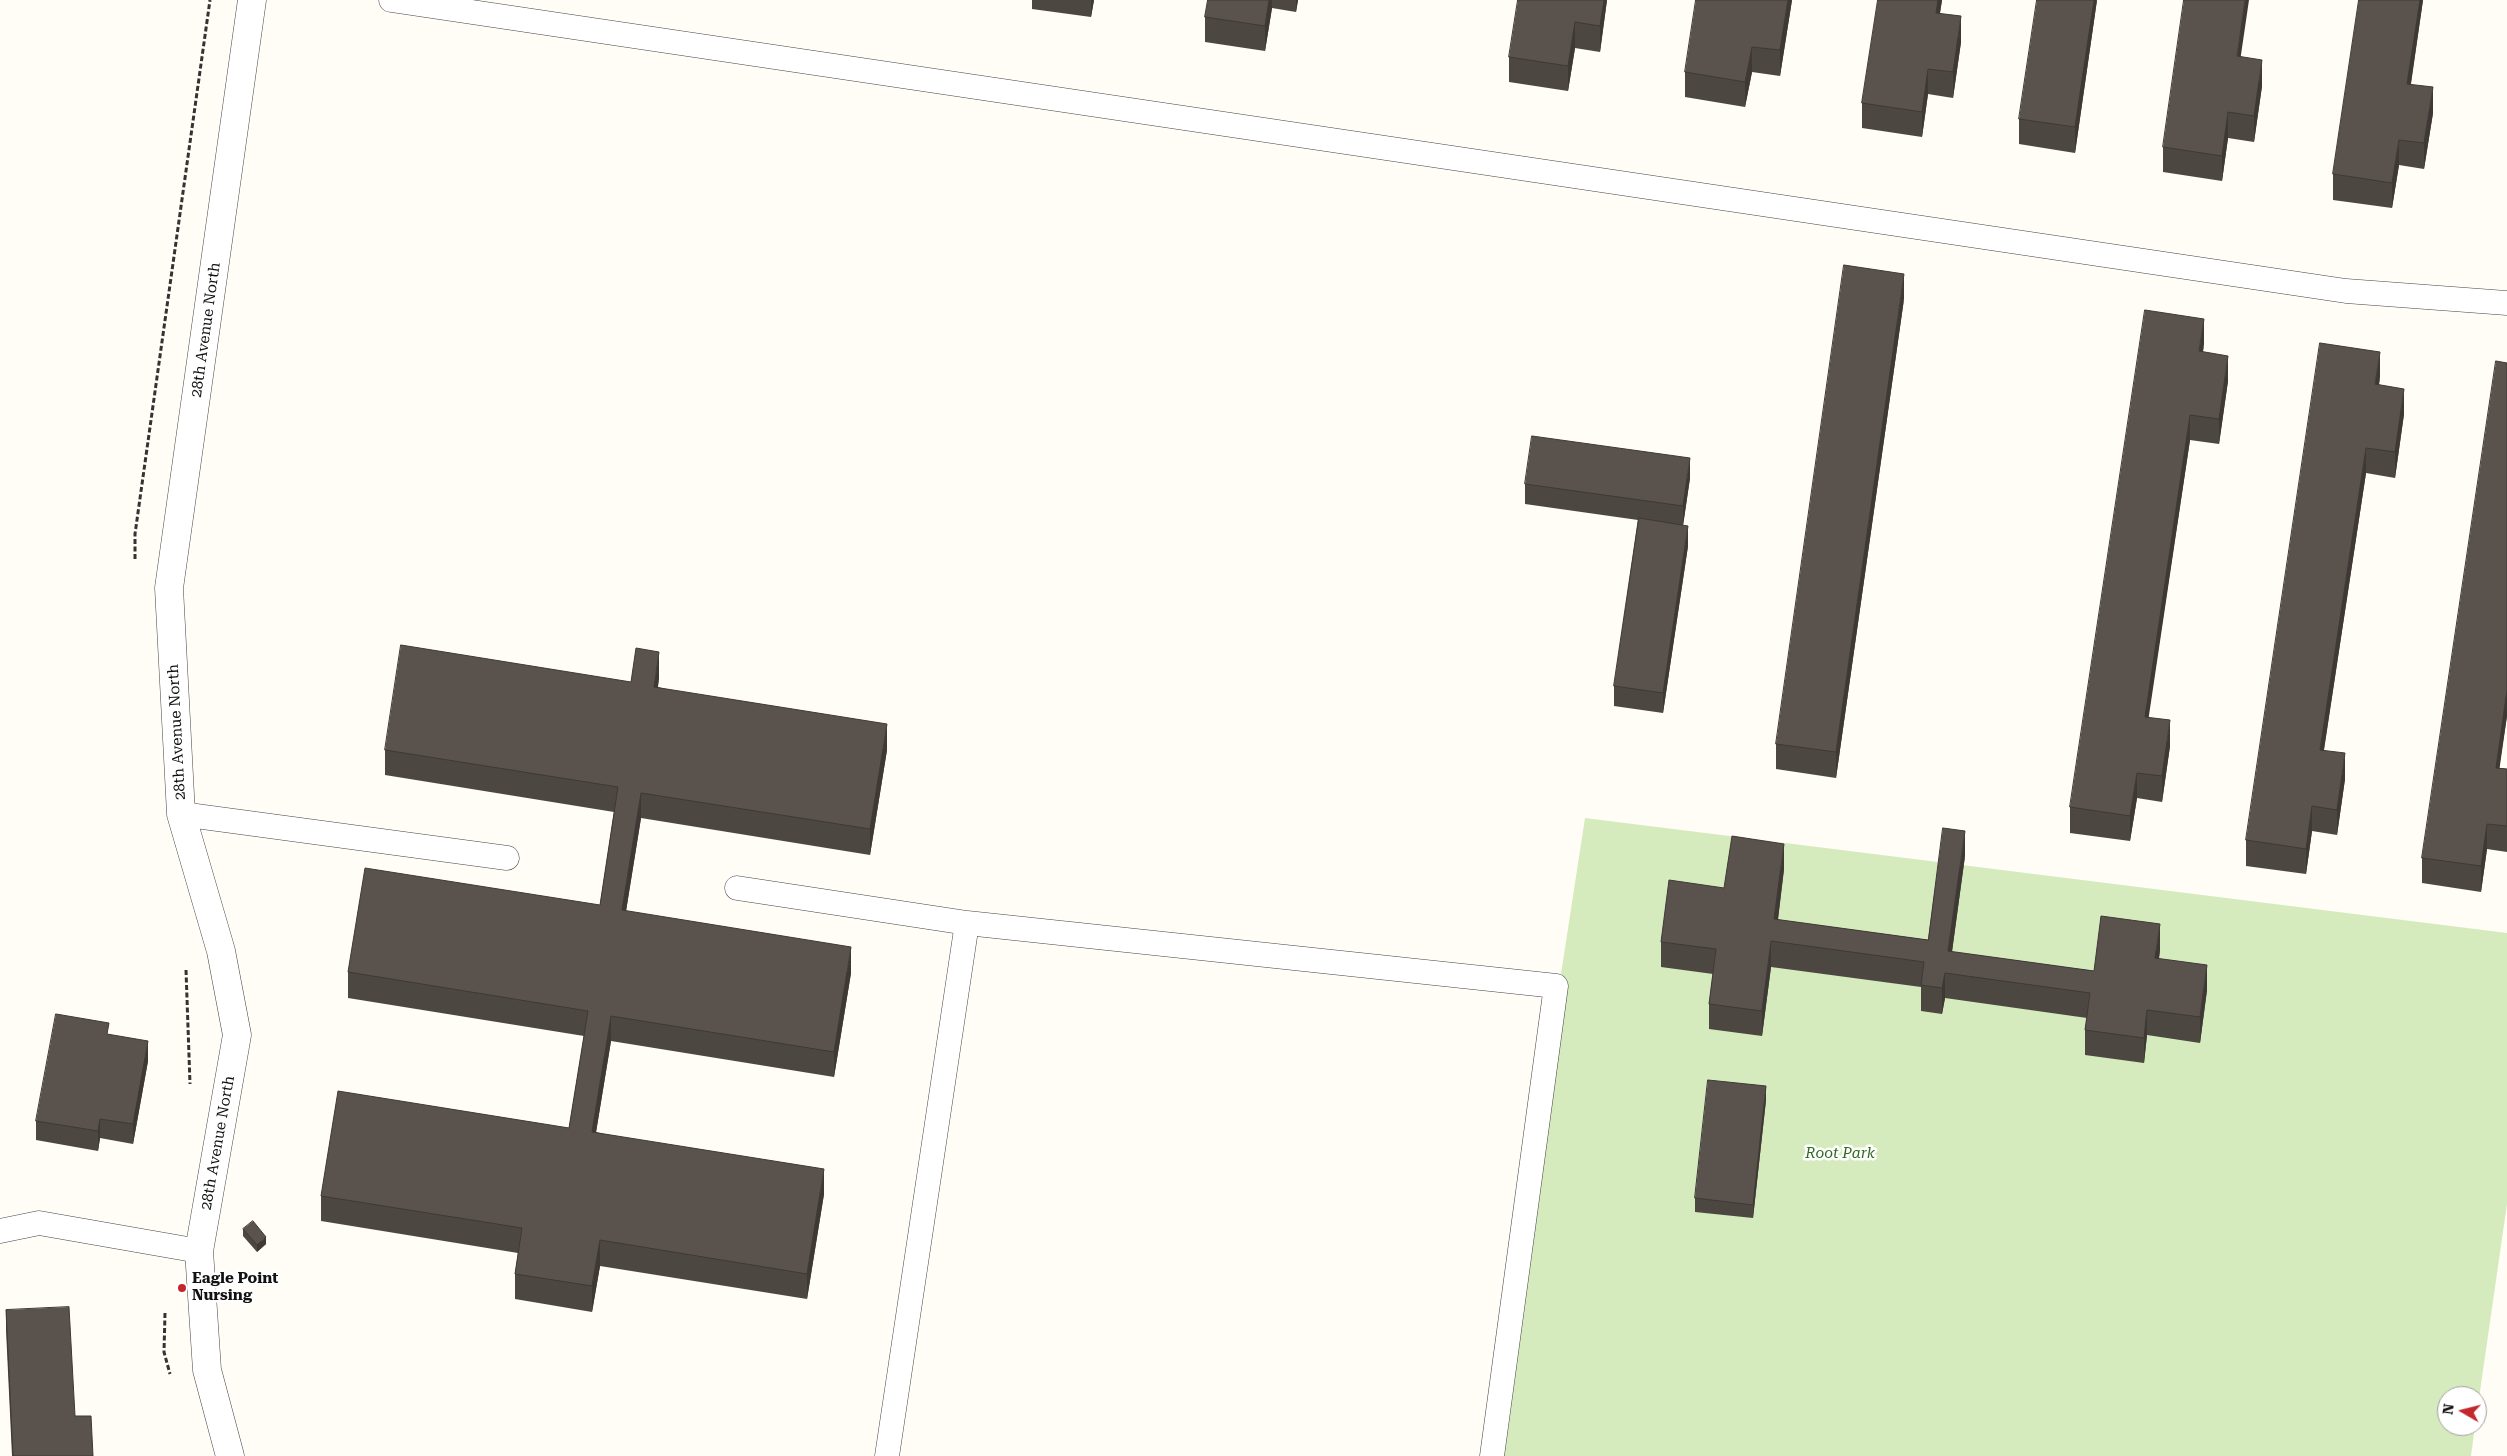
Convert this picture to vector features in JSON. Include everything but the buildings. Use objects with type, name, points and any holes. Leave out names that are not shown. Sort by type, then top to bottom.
[{"type":"street","name":"28th Avenue North","points":[[230,1456],[207,1370],[199,1251],[236,1035],[221,951],[181,814],[169,588],[252,0]]},
{"type":"lane","points":[[391,0],[2337,289],[2507,303]]},
{"type":"lane","points":[[181,814],[507,858]]},
{"type":"lane","points":[[737,888],[967,922],[1556,986],[1492,1456]]},
{"type":"lane","points":[[887,1456],[967,922]]},
{"type":"lane","points":[[0,1232],[39,1223],[199,1251]]},
{"type":"green space","name":"Root Park","points":[[1585,818],[2507,933],[2507,1204],[2481,1386],[2437,1386],[2437,1436],[2474,1436],[2471,1456],[1487,1456]]},
{"type":"place","name":"Eagle Point Nursing","points":[[182,1288]]}]
